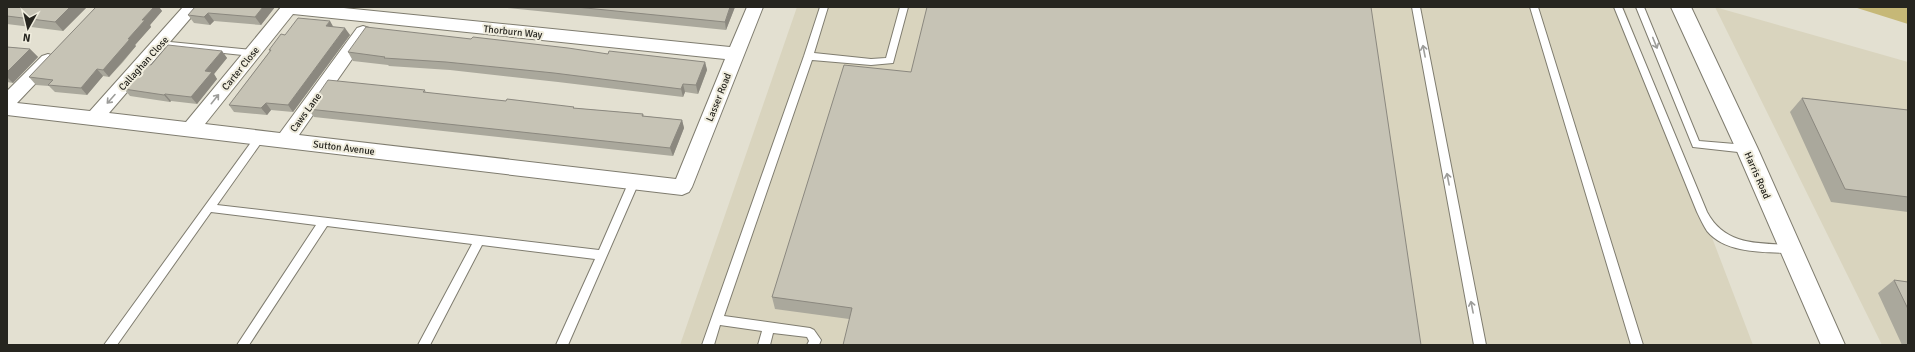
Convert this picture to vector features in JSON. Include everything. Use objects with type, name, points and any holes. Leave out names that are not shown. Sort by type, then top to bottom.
[{"type":"street","name":"Callaghan Close","points":[[94,118],[192,7]]},
{"type":"street","name":"Thorburn Way","points":[[289,7],[378,12],[736,54]]},
{"type":"street","name":"Carter Close","points":[[191,129],[289,7]]},
{"type":"street","name":"Lasser Road","points":[[682,187],[754,7]]},
{"type":"street","name":"Harris Road","points":[[1681,7],[1747,149],[1834,345]]},
{"type":"street","name":"Caws Lane","points":[[285,140],[378,12]]},
{"type":"street","points":[[7,102],[61,46]]},
{"type":"street","name":"Sutton Avenue","points":[[7,108],[682,187]]},
{"type":"lane","points":[[708,345],[809,56],[824,7]]},
{"type":"lane","points":[[809,56],[871,62],[890,61],[904,7]]},
{"type":"lane","points":[[1416,7],[1480,345]]},
{"type":"lane","points":[[1534,7],[1637,345]]},
{"type":"lane","points":[[1618,7],[1702,212],[1712,229],[1720,236],[1733,243],[1792,250]]},
{"type":"lane","points":[[1640,7],[1696,144],[1747,149]]},
{"type":"lane","points":[[160,44],[252,53]]},
{"type":"lane","points":[[110,345],[260,137]]},
{"type":"lane","points":[[562,345],[634,182]]},
{"type":"lane","points":[[208,208],[601,256]]},
{"type":"lane","points":[[243,345],[324,222]]},
{"type":"lane","points":[[424,345],[479,241]]},
{"type":"lane","points":[[716,320],[810,333],[815,340],[813,345]]},
{"type":"lane","points":[[764,345],[769,328]]},
{"type":"shaded area","points":[[797,7],[1624,7],[1753,345],[680,345]]},
{"type":"shaded area","points":[[1715,7],[1908,62],[1908,345],[1882,345]]},
{"type":"shaded area","points":[[1854,7],[1908,7],[1908,24]]},
{"type":"building","points":[[7,7],[70,7],[55,22],[7,16]]},
{"type":"building","points":[[96,7],[154,7],[142,20],[145,20],[128,39],[130,39],[103,70],[97,69],[81,88],[48,85],[53,80],[29,77]]},
{"type":"building","points":[[195,7],[263,7],[255,17],[208,13],[204,17],[188,15]]},
{"type":"building","points":[[576,7],[730,7],[725,22]]},
{"type":"building","points":[[927,7],[1371,7],[1421,345],[843,345],[852,308],[772,297],[844,65],[911,72]]},
{"type":"building","points":[[298,18],[330,21],[326,26],[345,28],[288,105],[266,103],[261,108],[229,105],[271,50],[269,50],[281,34],[285,35]]},
{"type":"building","points":[[366,27],[471,39],[473,37],[608,54],[609,51],[705,62],[696,85],[683,84],[681,89],[554,73],[446,62],[384,58],[385,57],[348,52]]},
{"type":"building","points":[[168,45],[222,51],[205,71],[212,72],[191,97],[164,95],[124,89],[146,64],[151,65]]},
{"type":"building","points":[[7,47],[30,49],[7,72]]},
{"type":"building","points":[[328,80],[425,90],[423,92],[506,101],[507,99],[574,107],[573,108],[643,114],[642,116],[682,120],[670,148],[308,109]]},
{"type":"building","points":[[1802,98],[1908,110],[1908,197],[1845,189]]},
{"type":"building","points":[[1894,280],[1908,282],[1908,309]]}]
